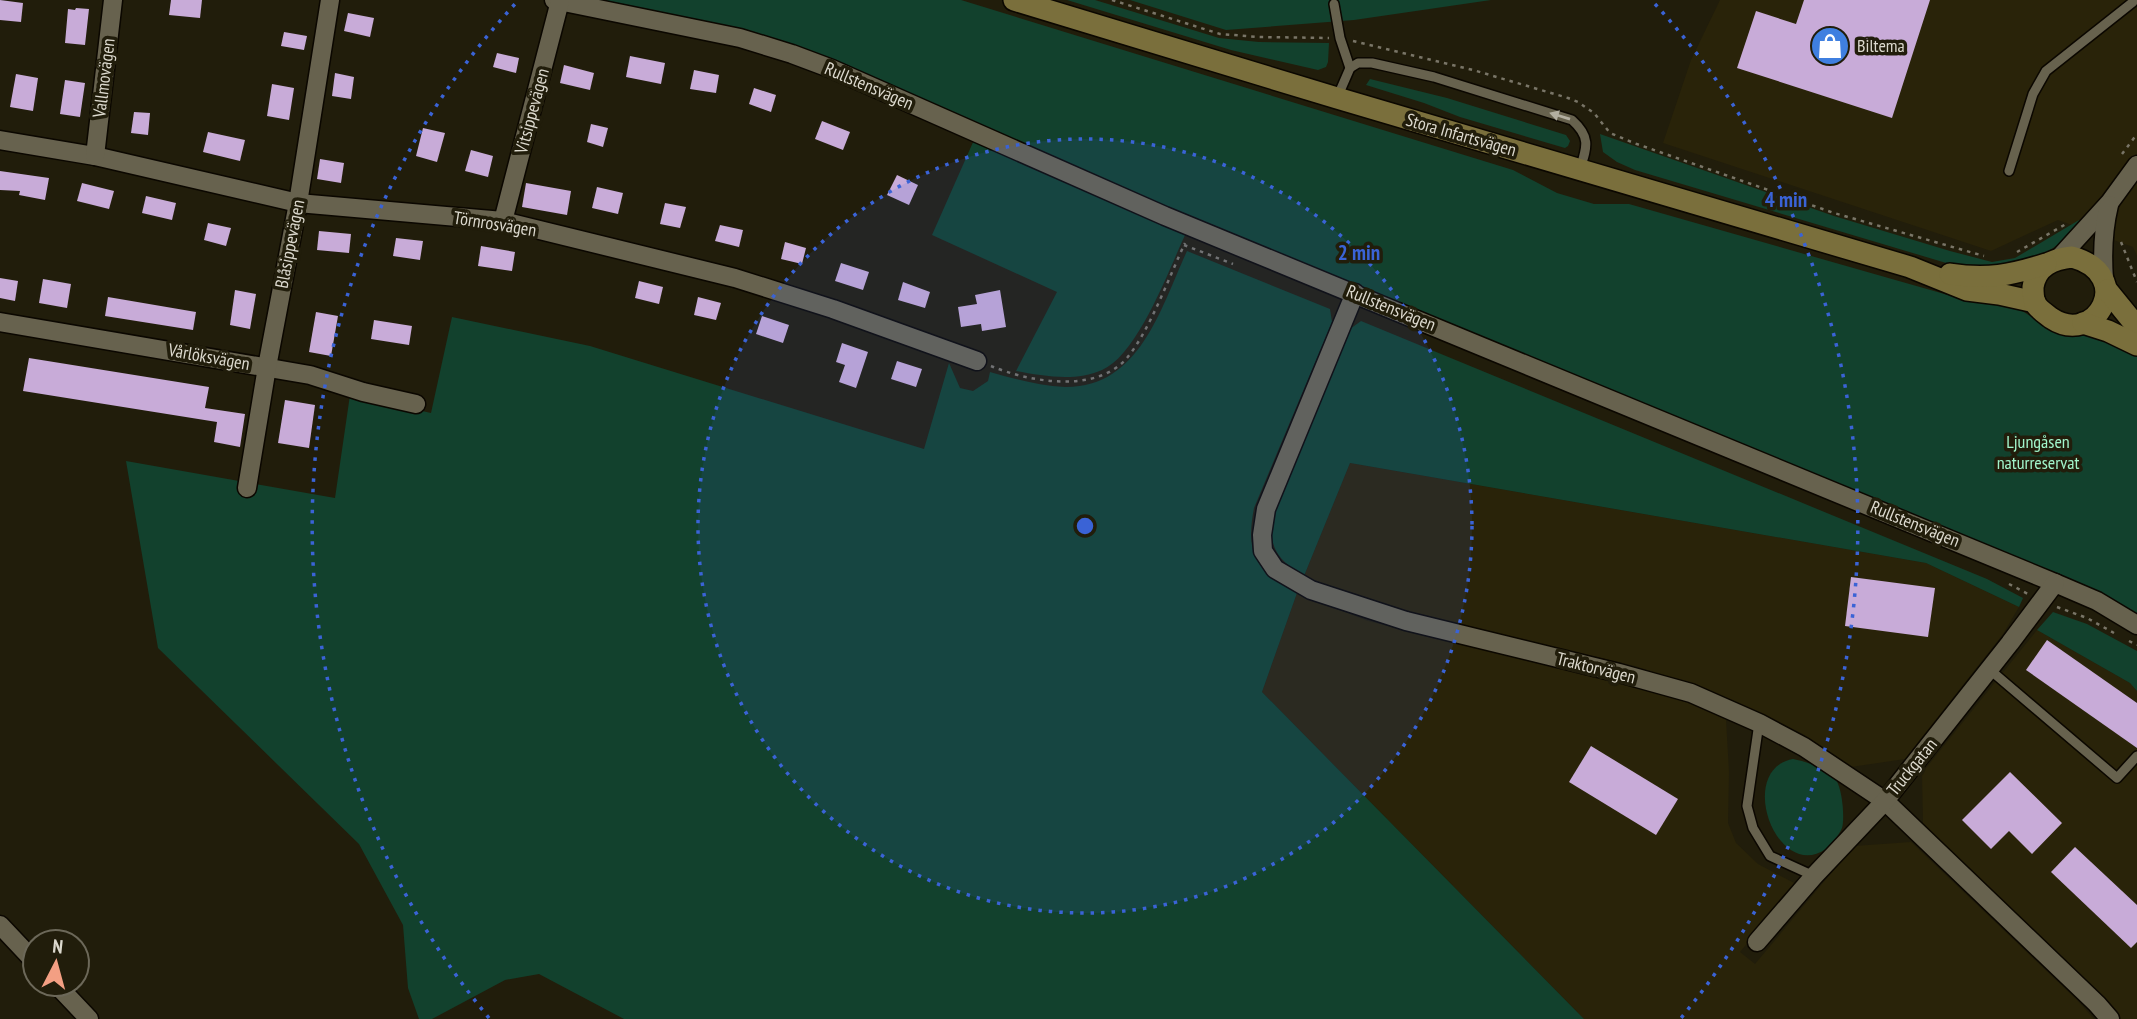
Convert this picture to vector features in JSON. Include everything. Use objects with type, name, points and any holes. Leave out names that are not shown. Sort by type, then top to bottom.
[{"type":"main road","name":"Stora Infartsvägen","points":[[1014,0],[1910,267],[1967,290],[2035,302]]},
{"type":"main road","points":[[2105,285],[2106,300],[2102,311],[2095,318],[2069,325],[2056,321],[2045,313],[2035,302],[2033,291],[2038,272],[2053,261],[2072,257],[2085,261],[2096,268],[2105,285],[2137,327]]},
{"type":"main road","name":"Stora Infartsvägen","points":[[1910,267],[1966,277],[1989,278],[2015,274],[2053,261]]},
{"type":"main road","points":[[2083,323],[2137,345]]},
{"type":"street","name":"Vallmovägen","points":[[95,156],[113,0]]},
{"type":"street","name":"Blåsippevägen","points":[[247,488],[298,204],[330,0]]},
{"type":"street","name":"Vitsippevägen","points":[[503,221],[557,1]]},
{"type":"street","name":"Rullstensvägen","points":[[557,1],[740,38],[832,69],[1192,227],[2055,583],[2097,601],[2137,625]]},
{"type":"street","name":"Törnrosvägen","points":[[0,140],[95,156],[298,204],[503,221],[735,278],[833,309],[977,361]]},
{"type":"street","points":[[2053,261],[2098,224],[2110,202],[2137,165]]},
{"type":"street","points":[[2098,224],[2105,285]]},
{"type":"street","name":"Traktorvägen","points":[[1355,293],[1266,509],[1262,535],[1264,551],[1275,569],[1311,590],[1382,613],[1691,694],[1759,723],[1804,747],[1885,801],[2110,1019]]},
{"type":"street","name":"Vårlöksvägen","points":[[0,321],[267,367],[416,404]]},
{"type":"street","name":"Truckgatan","points":[[1757,942],[1814,876],[1885,801],[2055,583]]},
{"type":"street","points":[[0,925],[21,947]]},
{"type":"street","points":[[69,998],[89,1019]]},
{"type":"lane","points":[[2009,172],[2033,94],[2046,71],[2133,2]]},
{"type":"lane","points":[[1334,4],[1340,38],[1350,68]]},
{"type":"lane","points":[[1337,98],[1350,68],[1358,63],[1372,63],[1422,75],[1572,120],[1583,129],[1587,146],[1580,169]]},
{"type":"lane","points":[[1989,669],[2117,778],[2137,756]]},
{"type":"lane","points":[[1759,723],[1747,806],[1753,828],[1770,856],[1814,876]]},
{"type":"path","points":[[1112,0],[1220,34],[1340,38],[1473,70],[1578,102],[1594,113],[1610,133],[1634,143],[1834,213],[1992,258]]},
{"type":"path","points":[[2014,254],[2079,215],[2119,230],[2137,282]]},
{"type":"path","points":[[977,361],[998,370],[1054,382],[1078,381],[1104,374],[1126,360],[1142,336],[1192,227]]},
{"type":"shaded area","points":[[1720,0],[2137,0],[2137,256],[2133,247],[2058,220],[1991,251],[1663,143],[1691,60]]},
{"type":"shaded area","points":[[1350,463],[1926,563],[2019,607],[2003,634],[1905,759],[1851,767],[1803,734],[1734,701],[1697,687],[1635,666],[1423,617],[1343,592],[1304,576]]},
{"type":"shaded area","points":[[1297,593],[1368,621],[1691,702],[1726,719],[1728,823],[1736,843],[1758,864],[1796,884],[1740,952],[1755,964],[1854,846],[1911,842],[2094,1019],[1584,1019],[1262,692]]},
{"type":"shaded area","points":[[2037,630],[2130,683],[2137,691],[2137,1019],[2118,1019],[1923,824],[1922,773]]},
{"type":"green space","name":"Ljungåsen naturreservat","points":[[601,0],[961,0],[1513,170],[1557,193],[1594,204],[1629,204],[1969,301],[1992,301],[2016,307],[2047,327],[2068,336],[2090,333],[2137,354],[2137,619],[2065,577],[749,34]]},
{"type":"green space","points":[[1067,0],[1095,0],[1219,38],[1259,42],[1329,43],[1328,62],[1326,67],[1318,70],[1231,50]]},
{"type":"green space","points":[[1130,0],[1491,0],[1354,20],[1226,30]]},
{"type":"green space","points":[[1370,79],[1447,98],[1566,135],[1570,141],[1565,148],[1460,117],[1366,85]]},
{"type":"green space","points":[[1600,134],[1834,216],[1992,262],[2015,258],[2079,220],[2084,223],[2055,246],[2031,260],[2011,266],[1973,271],[1635,170],[1603,152]]},
{"type":"green space","points":[[974,140],[1186,233],[1140,330],[1115,361],[1102,370],[1070,377],[1016,371],[1057,292],[932,235]]},
{"type":"green space","points":[[1187,251],[1330,309],[1332,322],[1254,508],[1251,538],[1257,560],[1272,577],[1297,593],[1262,692],[1584,1019],[624,1019],[539,974],[505,980],[432,1019],[419,1019],[408,988],[403,925],[359,844],[158,648],[126,461],[335,498],[350,395],[431,413],[452,317],[590,346],[924,449],[949,363],[960,388],[973,391],[988,381],[990,372],[1036,384],[1065,387],[1091,384],[1112,374],[1130,359],[1144,340],[1157,319]]},
{"type":"green space","points":[[1361,321],[1987,579],[2023,598],[2019,607],[1926,563],[1350,463],[1304,576],[1286,563],[1275,549],[1272,532],[1274,509],[1350,329]]},
{"type":"green space","points":[[2053,612],[2087,624],[2137,651],[2137,691],[2130,683],[2037,630]]},
{"type":"green space","points":[[1793,759],[1827,772],[1836,780],[1841,796],[1841,831],[1826,849],[1808,855],[1792,851],[1779,838],[1769,821],[1765,801],[1767,782],[1776,767]]},
{"type":"building","points":[[0,0],[23,3],[21,22],[0,20]]},
{"type":"building","points":[[171,0],[202,0],[200,18],[169,15]]},
{"type":"building","name":"Biltema","points":[[1804,0],[1930,0],[1892,118],[1737,68],[1756,11],[1796,24]]},
{"type":"building","points":[[68,9],[89,9],[85,45],[65,43]]},
{"type":"building","points":[[348,13],[374,18],[370,37],[344,31]]},
{"type":"building","points":[[284,32],[307,36],[304,50],[281,46]]},
{"type":"building","points":[[497,53],[519,58],[516,73],[493,67]]},
{"type":"building","points":[[630,56],[665,63],[661,84],[626,77]]},
{"type":"building","points":[[564,65],[594,73],[590,90],[560,83]]},
{"type":"building","points":[[694,70],[719,75],[716,93],[690,89]]},
{"type":"building","points":[[335,73],[354,77],[351,99],[332,96]]},
{"type":"building","points":[[16,74],[38,78],[33,111],[10,107]]},
{"type":"building","points":[[65,80],[85,83],[80,117],[60,114]]},
{"type":"building","points":[[272,84],[294,88],[289,120],[267,116]]},
{"type":"building","points":[[754,88],[776,95],[771,112],[749,104]]},
{"type":"building","points":[[134,112],[150,113],[148,135],[131,133]]},
{"type":"building","points":[[822,121],[850,132],[843,150],[815,139]]},
{"type":"building","points":[[591,124],[608,128],[603,147],[587,142]]},
{"type":"building","points":[[423,128],[445,133],[437,162],[416,156]]},
{"type":"building","points":[[208,132],[245,140],[240,161],[203,152]]},
{"type":"building","points":[[471,150],[493,156],[488,177],[465,171]]},
{"type":"building","points":[[320,159],[344,163],[341,183],[317,179]]},
{"type":"building","points":[[0,171],[49,178],[45,200],[19,195],[20,191],[0,190]]},
{"type":"building","points":[[897,175],[918,185],[909,205],[887,195]]},
{"type":"building","points":[[82,183],[114,191],[109,209],[77,201]]},
{"type":"building","points":[[526,183],[571,191],[567,215],[522,207]]},
{"type":"building","points":[[597,187],[623,193],[618,214],[592,208]]},
{"type":"building","points":[[146,196],[176,203],[172,220],[142,213]]},
{"type":"building","points":[[665,203],[686,207],[680,228],[660,224]]},
{"type":"building","points":[[208,223],[231,228],[226,246],[204,240]]},
{"type":"building","points":[[720,225],[743,230],[739,247],[715,241]]},
{"type":"building","points":[[319,231],[351,234],[349,253],[317,250]]},
{"type":"building","points":[[396,238],[423,241],[420,260],[393,256]]},
{"type":"building","points":[[785,242],[806,248],[802,264],[781,259]]},
{"type":"building","points":[[481,246],[515,252],[512,271],[478,266]]},
{"type":"building","points":[[841,263],[869,272],[863,290],[835,281]]},
{"type":"building","points":[[0,278],[18,281],[15,301],[0,298]]},
{"type":"building","points":[[43,279],[71,284],[67,308],[39,303]]},
{"type":"building","points":[[639,281],[663,287],[659,304],[635,298]]},
{"type":"building","points":[[903,282],[930,292],[925,308],[898,300]]},
{"type":"building","points":[[235,290],[256,294],[250,329],[230,325]]},
{"type":"building","points":[[1000,290],[1006,327],[982,331],[981,324],[961,327],[958,307],[977,304],[975,295]]},
{"type":"building","points":[[108,297],[196,312],[193,330],[105,316]]},
{"type":"building","points":[[698,297],[721,303],[716,320],[694,315]]},
{"type":"building","points":[[316,312],[338,316],[331,356],[309,352]]},
{"type":"building","points":[[762,316],[789,325],[783,343],[756,334]]},
{"type":"building","points":[[374,320],[412,326],[409,345],[371,339]]},
{"type":"building","points":[[842,343],[868,352],[856,388],[839,382],[845,365],[836,362]]},
{"type":"building","points":[[29,358],[209,387],[205,408],[245,414],[240,447],[214,442],[217,422],[23,391]]},
{"type":"building","points":[[897,361],[922,369],[916,387],[891,379]]},
{"type":"building","points":[[285,400],[315,405],[309,448],[278,443]]},
{"type":"building","points":[[1851,577],[1935,588],[1928,637],[1845,626]]},
{"type":"building","points":[[2047,640],[2137,703],[2137,748],[2026,670]]},
{"type":"building","points":[[1591,746],[1678,799],[1656,835],[1569,782]]},
{"type":"building","points":[[2010,772],[2062,823],[2032,854],[2009,831],[1991,849],[1962,820]]},
{"type":"building","points":[[2075,847],[2137,905],[2137,942],[2131,948],[2051,872]]},
{"type":"place","name":"Biltema","points":[[1830,46]]}]
